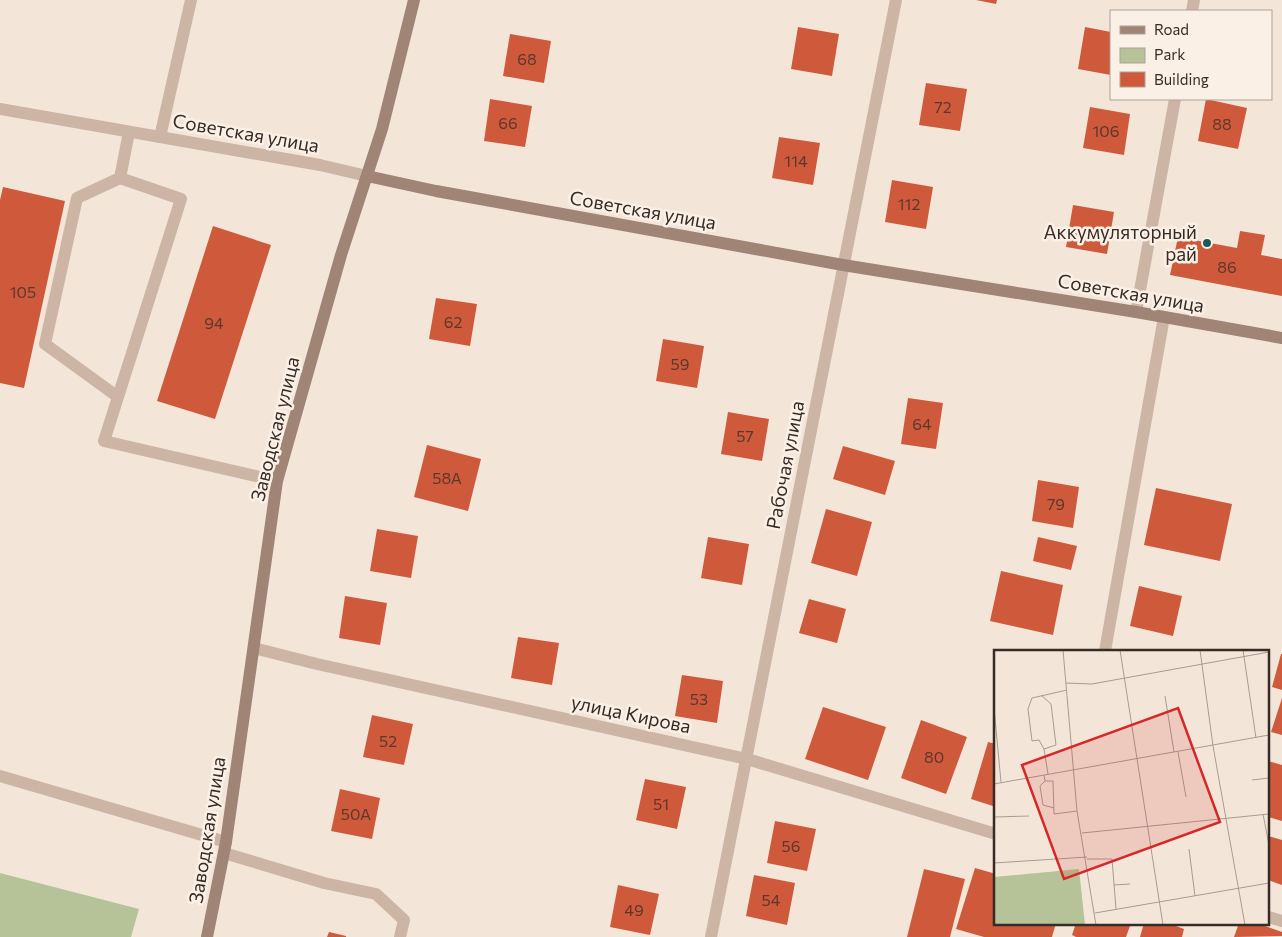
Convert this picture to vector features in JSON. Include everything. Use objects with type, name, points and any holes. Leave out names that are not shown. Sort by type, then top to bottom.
[{"type":"street","points":[[160,137],[191,0]]},
{"type":"street","name":"Заводская улица","points":[[207,937],[225,847],[277,482],[341,256],[382,129],[414,0]]},
{"type":"street","name":"Рабочая улица","points":[[711,937],[896,0]]},
{"type":"street","points":[[1136,312],[1175,100]]},
{"type":"street","name":"Советская улица","points":[[0,109],[320,165],[436,191],[843,265],[1136,312],[1282,338]]},
{"type":"street","points":[[120,178],[128,132]]},
{"type":"street","points":[[118,397],[45,344],[76,198],[120,178],[180,199],[118,397],[104,441],[277,482]]},
{"type":"street","points":[[1104,650],[1164,317]]},
{"type":"street","name":"улица Кирова","points":[[254,648],[317,664],[747,759],[994,833]]},
{"type":"street","points":[[0,776],[225,847],[324,884],[376,894],[404,920],[400,937]]},
{"type":"street","points":[[1270,917],[1282,921]]},
{"type":"green space","points":[[0,873],[139,909],[131,937],[0,937]]},
{"type":"building","points":[[976,0],[997,0],[996,4]]},
{"type":"building","points":[[798,27],[839,34],[832,76],[791,69]]},
{"type":"building","points":[[1085,27],[1110,32],[1110,75],[1078,69]]},
{"type":"building","points":[[510,34],[551,41],[544,83],[503,76]]},
{"type":"building","points":[[926,83],[967,89],[960,131],[919,125]]},
{"type":"building","points":[[490,99],[532,106],[525,147],[484,141]]},
{"type":"building","points":[[1206,100],[1247,108],[1238,149],[1198,141]]},
{"type":"building","points":[[1090,107],[1130,114],[1124,155],[1083,148]]},
{"type":"building","points":[[779,137],[820,143],[813,185],[772,178]]},
{"type":"building","points":[[892,180],[933,187],[926,229],[885,222]]},
{"type":"building","points":[[3,187],[65,201],[24,388],[0,383],[0,200]]},
{"type":"building","points":[[1073,205],[1114,212],[1107,254],[1066,247]]},
{"type":"building","points":[[213,226],[271,245],[215,419],[157,401]]},
{"type":"building","points":[[1240,231],[1265,235],[1261,255],[1282,259],[1282,296],[1170,275],[1178,237],[1237,248]]},
{"type":"building","points":[[436,298],[477,304],[470,346],[429,339]]},
{"type":"building","points":[[663,339],[704,346],[697,388],[656,381]]},
{"type":"building","points":[[908,398],[943,403],[936,449],[901,444]]},
{"type":"building","points":[[728,412],[769,419],[762,461],[721,454]]},
{"type":"building","points":[[427,445],[481,459],[468,511],[414,497]]},
{"type":"building","points":[[843,446],[895,461],[885,495],[833,479]]},
{"type":"building","points":[[1038,480],[1079,487],[1073,528],[1032,521]]},
{"type":"building","points":[[1156,488],[1232,504],[1220,561],[1144,545]]},
{"type":"building","points":[[826,509],[872,522],[857,576],[811,563]]},
{"type":"building","points":[[377,529],[418,536],[411,578],[370,571]]},
{"type":"building","points":[[708,537],[749,544],[742,585],[701,578]]},
{"type":"building","points":[[1038,537],[1077,546],[1071,570],[1033,561]]},
{"type":"building","points":[[1001,571],[1063,585],[1053,635],[990,621]]},
{"type":"building","points":[[1139,586],[1182,596],[1173,636],[1130,626]]},
{"type":"building","points":[[345,596],[387,603],[380,645],[339,638]]},
{"type":"building","points":[[809,599],[846,609],[837,643],[799,633]]},
{"type":"building","points":[[518,637],[559,643],[552,685],[511,678]]},
{"type":"building","points":[[1282,654],[1282,690],[1272,687]]},
{"type":"building","points":[[682,675],[723,681],[717,723],[675,716]]},
{"type":"building","points":[[1282,698],[1282,735],[1271,732]]},
{"type":"building","points":[[823,707],[886,727],[868,780],[805,759]]},
{"type":"building","points":[[372,715],[413,724],[404,765],[363,757]]},
{"type":"building","points":[[921,720],[967,737],[946,794],[901,778]]},
{"type":"building","points":[[988,742],[994,744],[994,806],[971,799]]},
{"type":"building","points":[[1270,762],[1282,765],[1282,821],[1270,818]]},
{"type":"building","points":[[645,779],[686,787],[677,829],[636,820]]},
{"type":"building","points":[[340,789],[380,798],[372,839],[331,831]]},
{"type":"building","points":[[775,821],[816,829],[807,871],[767,863]]},
{"type":"building","points":[[1270,837],[1282,840],[1282,885],[1270,881]]},
{"type":"building","points":[[975,868],[994,873],[994,924],[1056,924],[1052,937],[984,937],[956,929]]},
{"type":"building","points":[[924,869],[965,879],[950,937],[907,937]]},
{"type":"building","points":[[754,875],[795,883],[787,925],[746,916]]},
{"type":"building","points":[[618,885],[659,894],[650,935],[610,927]]},
{"type":"building","points":[[1076,924],[1131,924],[1126,937],[1076,937],[1072,935]]},
{"type":"building","points":[[1144,924],[1171,924],[1184,929],[1182,937],[1140,937]]},
{"type":"building","points":[[1239,924],[1260,924],[1282,932],[1282,936],[1234,937]]},
{"type":"building","points":[[329,932],[346,936],[346,937],[327,937]]},
{"type":"place","name":"Аккумуляторный рай","points":[[1207,243]]}]
